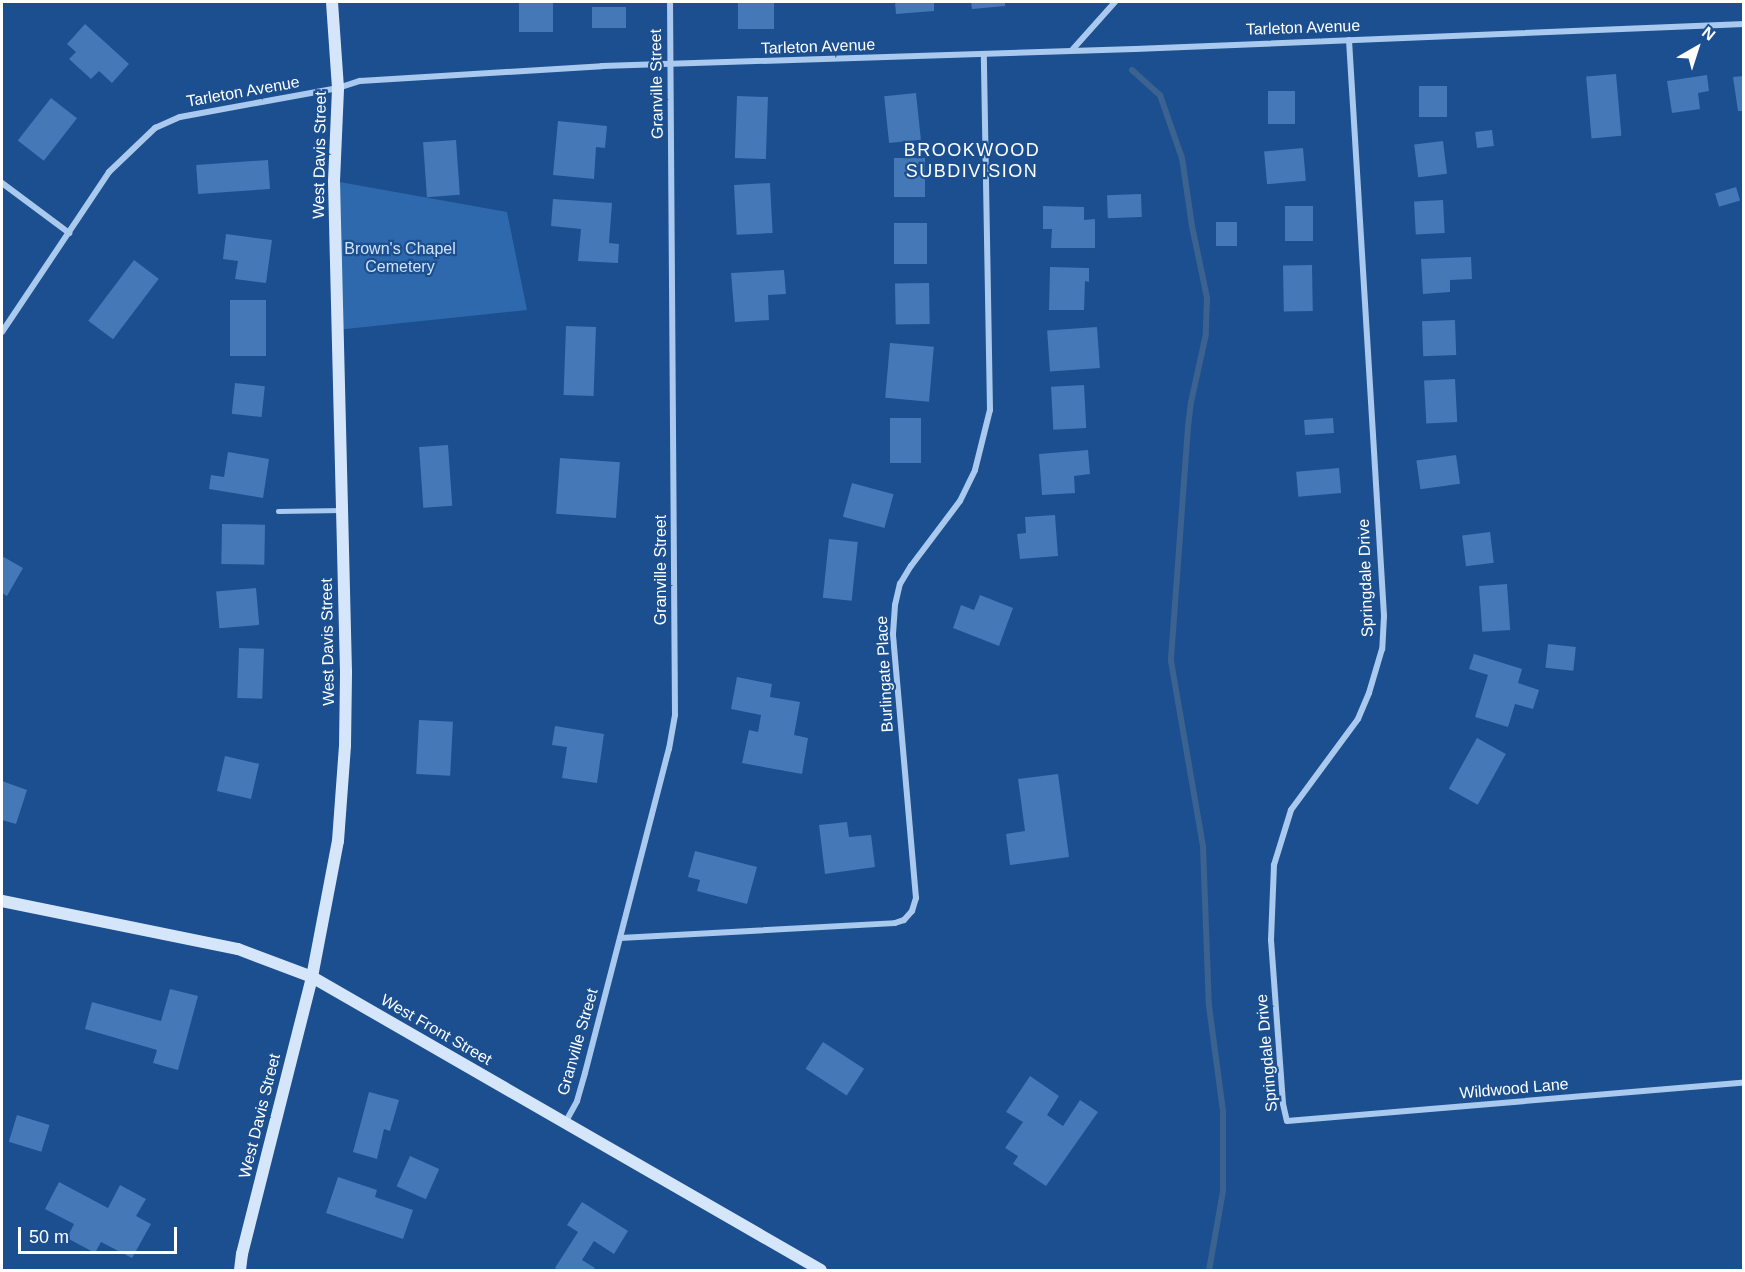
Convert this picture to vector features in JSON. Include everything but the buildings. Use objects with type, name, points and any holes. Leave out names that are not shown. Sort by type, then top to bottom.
[{"type":"street","name":"West Davis Street","points":[[240,1270],[312,977],[338,841],[345,746],[346,672],[335,227],[338,88],[332,2]]},
{"type":"street","name":"Granville Street","points":[[565,1124],[577,1101],[585,1073],[669,749],[675,715],[670,2]]},
{"type":"street","points":[[1073,49],[1115,2]]},
{"type":"street","name":"Tarleton Avenue","points":[[2,332],[109,172],[155,128],[180,117],[338,88],[360,81],[602,66],[984,54],[1743,24]]},
{"type":"street","name":"Springdale Drive","points":[[1287,1121],[1283,1104],[1271,940],[1274,865],[1291,810],[1358,719],[1369,693],[1382,650],[1384,616],[1349,40]]},
{"type":"street","name":"Burlingate Place","points":[[620,938],[895,923],[904,920],[912,911],[916,898],[893,634],[895,605],[900,584],[911,566],[960,501],[975,470],[990,410],[984,54]]},
{"type":"street","points":[[2,183],[69,233]]},
{"type":"street","name":"West Front Street","points":[[2,902],[238,949],[312,977],[821,1270]]},
{"type":"street","name":"Wildwood Lane","points":[[1287,1121],[1743,1083]]},
{"type":"lane","points":[[278,512],[342,510]]},
{"type":"green space","name":"Brown's Chapel Cemetery","points":[[334,181],[507,212],[527,310],[336,330]]},
{"type":"waterway","points":[[1132,70],[1160,95],[1182,158],[1192,226],[1207,298],[1206,334],[1191,402],[1188,427],[1171,661],[1203,846],[1209,1006],[1223,1111],[1223,1191],[1209,1270]]},
{"type":"district","name":"BROOKWOOD SUBDIVISION","points":[[972,161]]}]
